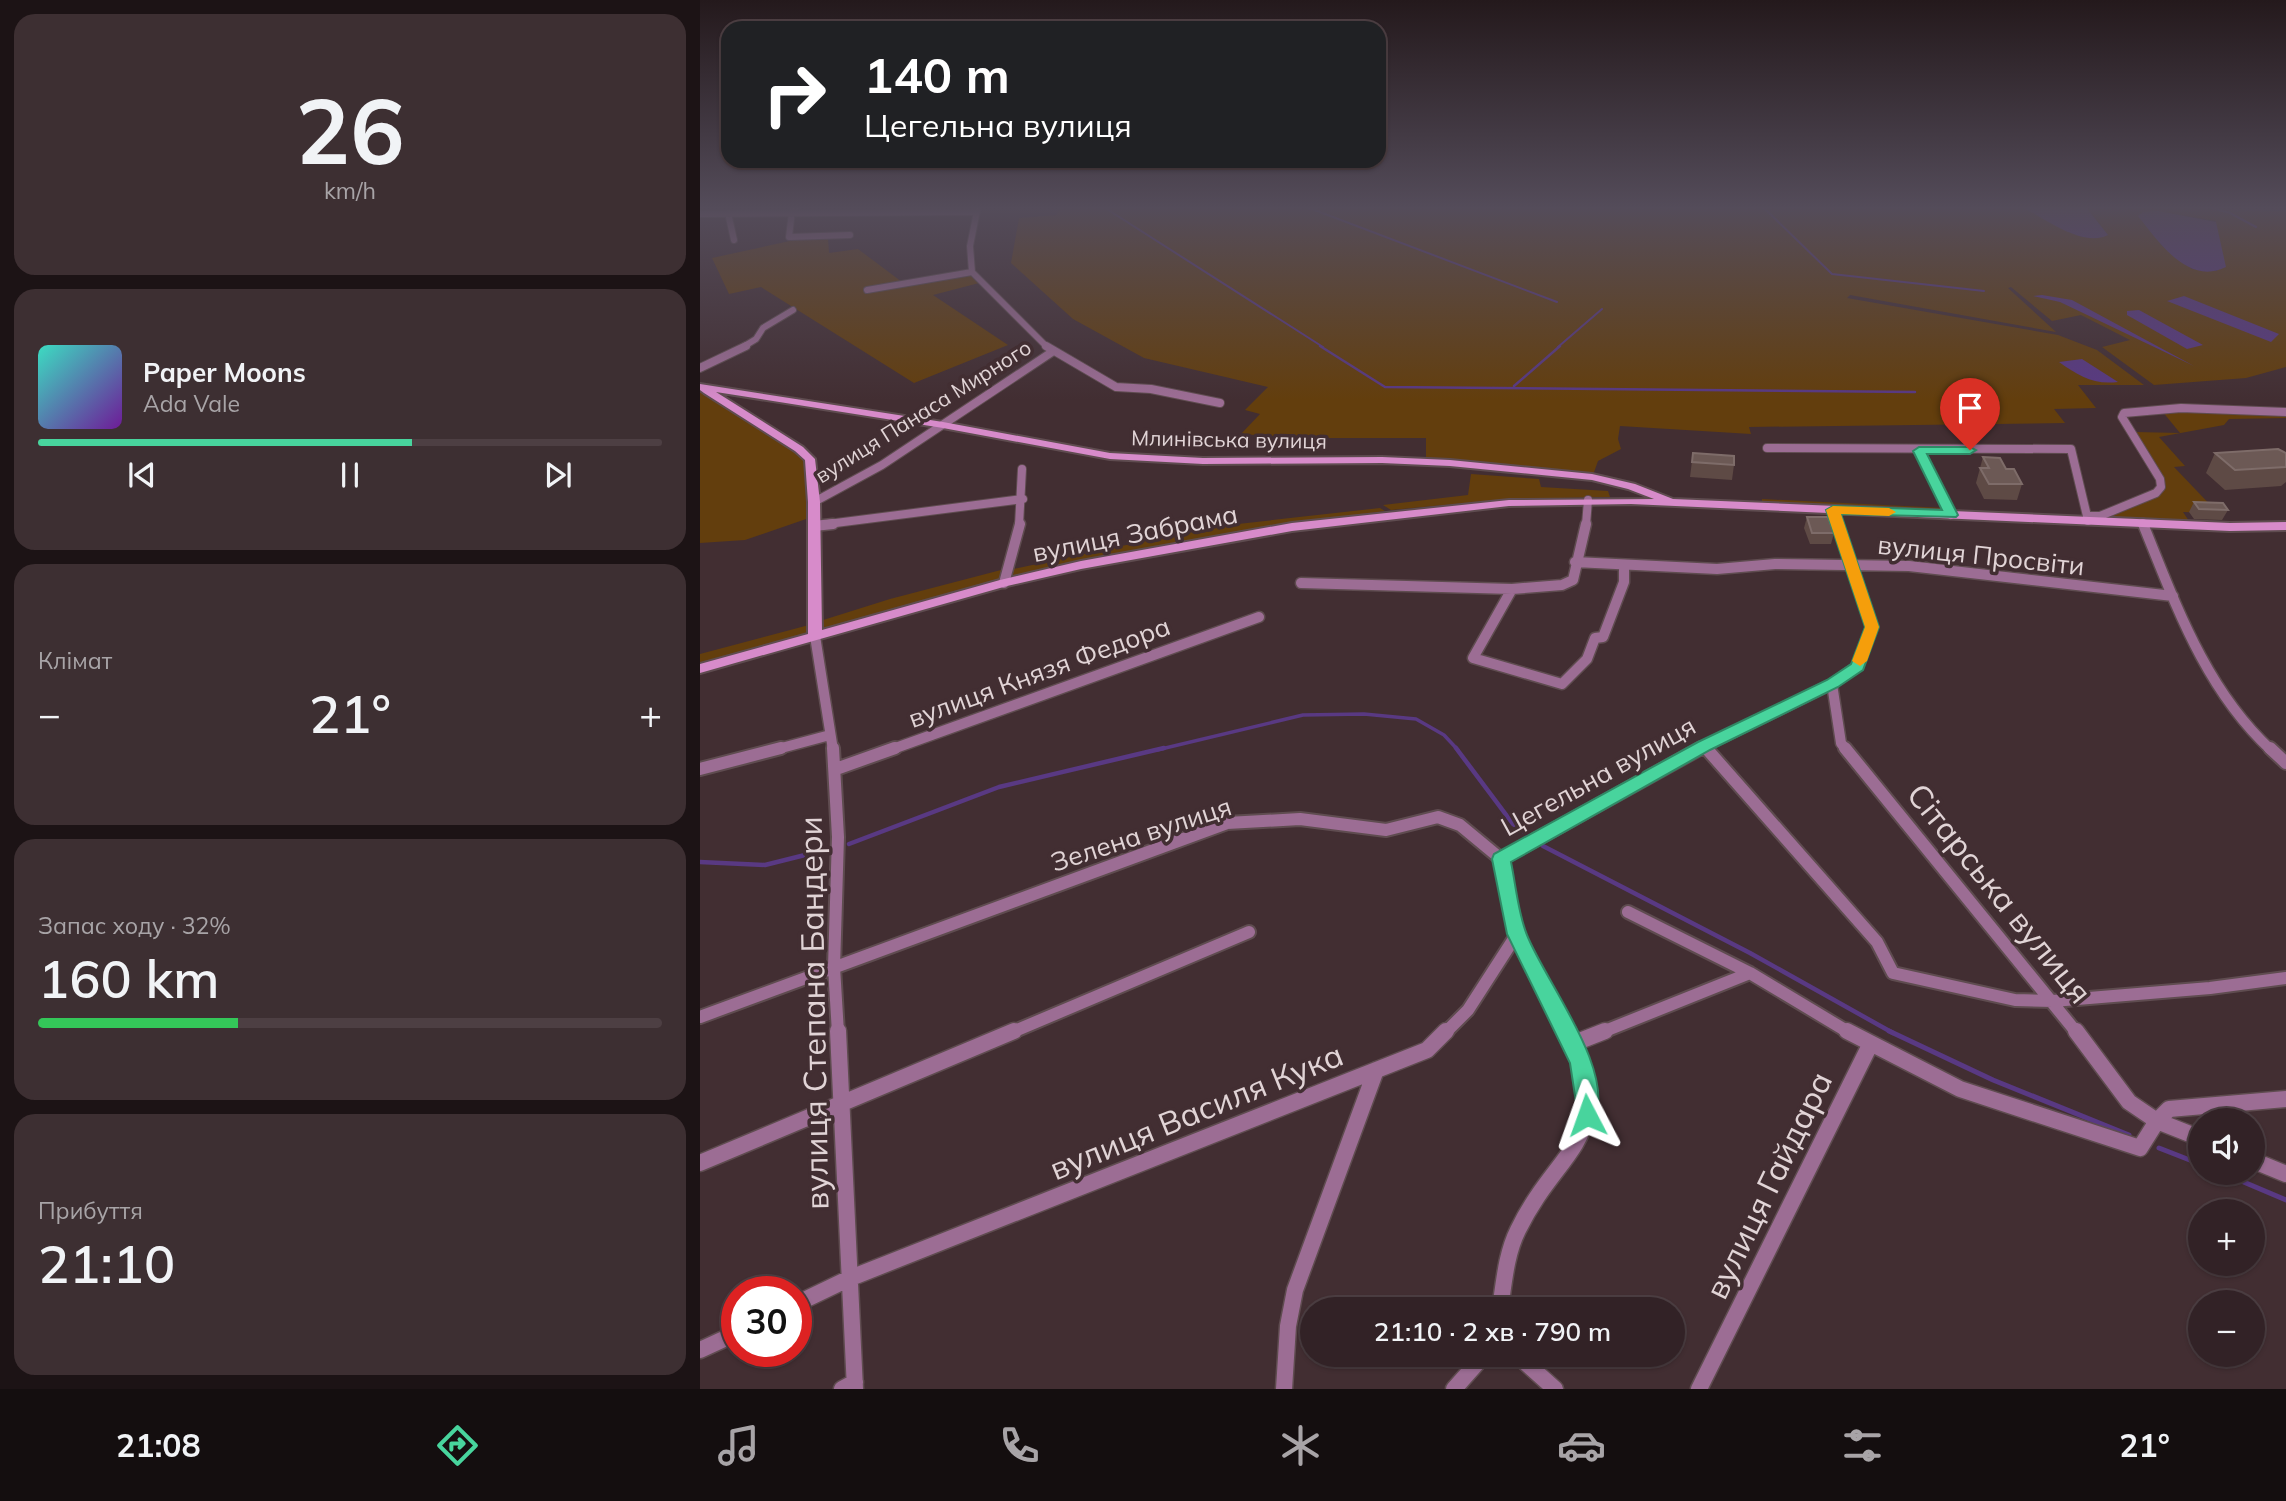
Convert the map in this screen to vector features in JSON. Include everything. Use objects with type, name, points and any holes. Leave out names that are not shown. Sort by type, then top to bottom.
[{"type":"main road","name":"Млинівська вулиця","points":[[701,387],[943,425],[1122,457],[1203,461],[1382,460],[1520,469],[1592,477],[1632,486],[1675,503]]},
{"type":"main road","name":"вулиця Панаса Мирного","points":[[701,387],[799,449],[810,459],[814,502],[815,636]]},
{"type":"main road","name":"вулиця Забрама","points":[[700,669],[1004,583],[1108,560],[1292,527],[1509,503],[1588,500],[2087,518],[2143,523],[2286,526]]},
{"type":"street","points":[[867,290],[972,272],[1052,352],[1116,387],[1151,389],[1220,403]]},
{"type":"street","points":[[700,368],[746,346],[756,339],[763,328],[793,310]]},
{"type":"street","name":"вулиця Панаса Мирного","points":[[814,502],[882,465],[1052,352]]},
{"type":"street","points":[[1767,448],[1919,451],[2071,449],[2087,518],[2100,516],[2156,493],[2161,487],[2160,479],[2122,418],[2124,413],[2180,408],[2286,412]]},
{"type":"street","points":[[1919,451],[1951,515]]},
{"type":"street","points":[[1004,583],[1005,569],[1015,546],[1023,499],[1022,469]]},
{"type":"street","points":[[814,526],[1023,499]]},
{"type":"street","points":[[1301,583],[1512,589],[1562,585],[1573,580],[1575,562],[1583,540],[1588,500]]},
{"type":"street","name":"Цегельна вулиця","points":[[1502,1297],[1507,1260],[1517,1230],[1560,1171],[1587,1115],[1587,1095],[1581,1062],[1517,934],[1501,859],[1704,746],[1832,684],[1858,666],[1872,627],[1853,563],[1833,510]]},
{"type":"street","points":[[2143,523],[2172,596],[2220,690],[2239,717],[2286,762]]},
{"type":"street","name":"вулиця Просвіти","points":[[1575,562],[1717,569],[1775,564],[1853,563],[1909,566],[2172,596]]},
{"type":"street","points":[[1512,589],[1473,658],[1562,684],[1587,659],[1595,638],[1603,637],[1624,582],[1624,566]]},
{"type":"street","name":"вулиця Князя Федора","points":[[836,769],[1259,617]]},
{"type":"street","name":"вулиця Степана Бандери","points":[[815,636],[836,769],[838,837],[834,967],[843,1103],[851,1387]]},
{"type":"street","name":"Сітарська вулиця","points":[[1832,684],[1841,743],[2053,1001],[2129,1101],[2157,1121],[2188,1133]]},
{"type":"street","points":[[700,769],[830,735]]},
{"type":"street","points":[[1704,746],[1877,942],[1893,973],[2015,1000],[2053,1001],[2210,988],[2286,978]]},
{"type":"street","name":"Зелена вулиця","points":[[700,1017],[1227,823],[1300,819],[1386,830],[1438,817],[1460,825],[1501,859]]},
{"type":"street","points":[[1628,912],[1750,972],[1870,1045],[1959,1089],[2140,1148],[2157,1121],[2169,1110],[2286,1099]]},
{"type":"street","points":[[700,1163],[1249,932]]},
{"type":"street","name":"вулиця Василя Кука","points":[[812,1296],[848,1279],[1427,1050],[1453,1027],[1517,934]]},
{"type":"street","points":[[1572,1044],[1750,972]]},
{"type":"street","name":"вулиця Гайдара","points":[[1699,1389],[1870,1045]]},
{"type":"street","points":[[1284,1389],[1288,1326],[1295,1290],[1376,1070]]},
{"type":"street","points":[[2265,1165],[2286,1174]]},
{"type":"street","points":[[700,1350],[721,1340]]},
{"type":"street","points":[[1454,1389],[1473,1367]]},
{"type":"street","points":[[1531,1367],[1555,1389]]},
{"type":"shaded area","points":[[718,271],[887,271],[906,285],[969,273],[979,283],[933,295],[1008,345],[914,383],[761,287],[729,294]]},
{"type":"shaded area","points":[[1020,271],[2286,271],[2286,367],[2246,378],[2154,385],[2102,347],[2130,340],[2081,315],[2052,321],[2011,287],[2008,288],[2056,332],[1850,295],[1847,298],[2058,335],[2097,350],[2144,385],[2078,385],[2096,408],[2054,409],[2065,423],[1749,427],[1751,434],[1620,426],[1618,439],[1621,449],[1598,461],[1593,475],[1426,460],[1426,438],[1298,438],[1241,434],[1260,414],[1245,410],[1268,387],[1144,358],[1073,319]]},
{"type":"shaded area","points":[[2033,296],[2072,300],[2194,366],[2060,302]]},
{"type":"shaded area","points":[[2184,296],[2279,334],[2271,342],[2167,301]]},
{"type":"shaded area","points":[[2139,310],[2203,345],[2187,349],[2127,315],[2127,311]]},
{"type":"shaded area","points":[[2082,359],[2118,382],[2101,382],[2087,378],[2059,362]]},
{"type":"shaded area","points":[[1972,379],[1996,406],[1978,407],[1958,381]]},
{"type":"shaded area","points":[[700,391],[795,451],[806,461],[809,518],[745,540],[700,543]]},
{"type":"shaded area","points":[[2162,411],[2286,413],[2286,418],[2229,419],[2224,425],[2159,437],[2185,466],[2174,467],[2218,513],[2183,512],[2189,521],[2104,518],[2160,495],[2166,488],[2164,479],[2135,432],[2180,433]]},
{"type":"shaded area","points":[[1471,474],[1539,479],[1541,487],[1608,491],[1610,497],[1509,499],[1391,510],[1383,505],[1468,495]]},
{"type":"shaded area","points":[[1762,499],[1945,508],[1947,511],[1762,503]]},
{"type":"shaded area","points":[[1380,508],[1385,511],[1212,536],[1008,578],[1009,570],[1211,527]]},
{"type":"shaded area","points":[[1001,570],[1001,580],[820,631],[820,621],[890,599]]},
{"type":"shaded area","points":[[809,625],[809,634],[700,665],[700,654]]},
{"type":"building","points":[[2278,449],[2286,453],[2286,467],[2235,470],[2215,453]]},
{"type":"building","points":[[1693,453],[1734,456],[1734,465],[1692,462]]},
{"type":"building","points":[[1983,457],[2000,458],[2006,469],[2014,469],[2022,484],[1989,484],[1980,468],[1989,468]]},
{"type":"building","points":[[2194,502],[2223,503],[2228,510],[2199,509]]},
{"type":"building","points":[[1807,517],[1828,517],[1834,533],[1812,533]]},
{"type":"waterway","points":[[1204,271],[1323,347]]},
{"type":"waterway","points":[[1475,271],[1557,302]]},
{"type":"waterway","points":[[1829,271],[1832,274],[1984,291]]},
{"type":"waterway","points":[[1558,347],[1602,309]]},
{"type":"waterway","points":[[1320,346],[1385,387],[1915,392]]},
{"type":"waterway","points":[[1514,386],[1560,346]]},
{"type":"waterway","points":[[1157,750],[1303,715],[1364,714],[1416,719],[1444,735],[1458,750]]},
{"type":"waterway","points":[[849,844],[999,787],[1164,748]]},
{"type":"waterway","points":[[1456,748],[1513,824],[1527,834]]},
{"type":"waterway","points":[[1543,846],[1750,953],[1892,1032]]},
{"type":"waterway","points":[[700,862],[765,865],[825,850]]},
{"type":"waterway","points":[[1892,1032],[1993,1080],[2129,1135]]},
{"type":"waterway","points":[[2159,1148],[2188,1159]]},
{"type":"waterway","points":[[2251,1185],[2286,1200]]},
{"type":"slow traffic","points":[[1860,661],[1872,627],[1853,563],[1833,510],[1889,512]]},
{"type":"route","points":[[1587,1115],[1587,1095],[1581,1062],[1517,934],[1501,859],[1704,746],[1832,684],[1858,666],[1872,627],[1853,563],[1833,510],[1951,515],[1919,451],[1970,450]]}]
